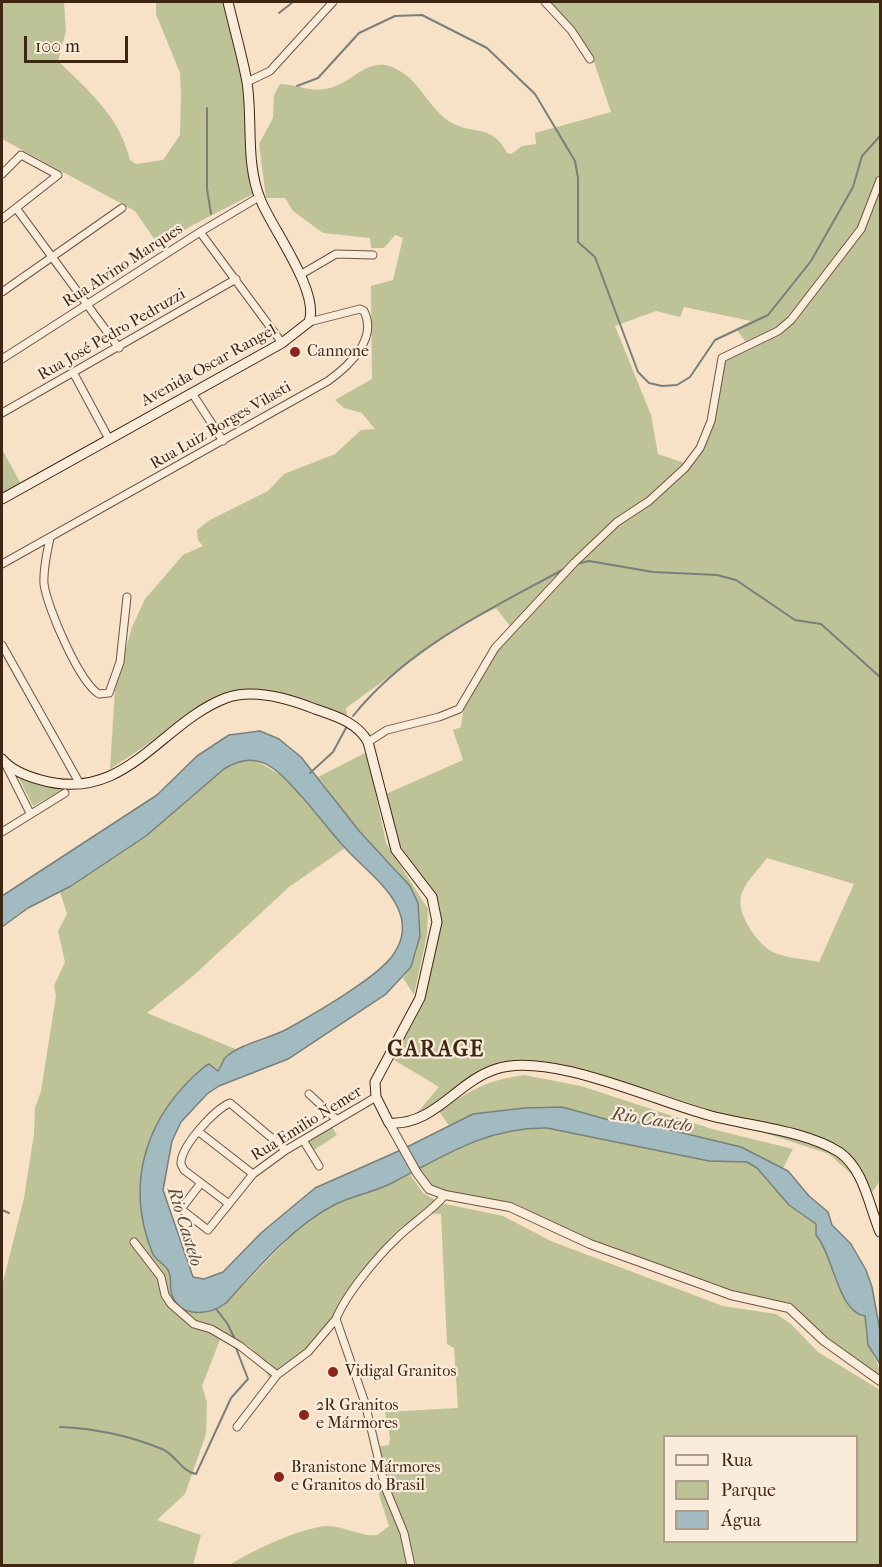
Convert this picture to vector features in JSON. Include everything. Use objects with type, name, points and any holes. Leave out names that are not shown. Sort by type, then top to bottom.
[{"type":"main road","points":[[228,2],[247,82],[253,170],[259,197],[300,275],[310,305],[309,322]]},
{"type":"main road","name":"Avenida Oscar Rangel","points":[[2,499],[282,343],[309,322]]},
{"type":"main road","points":[[4,762],[25,775],[50,783],[80,784],[125,768],[211,706],[237,696],[270,696],[345,720],[359,730],[368,742],[396,850],[432,897],[437,922],[420,998],[378,1072],[374,1088],[388,1122],[399,1123],[425,1116],[464,1087],[496,1069],[518,1065],[569,1072],[604,1080],[704,1115],[795,1136],[840,1153],[860,1178],[880,1232]]},
{"type":"street","points":[[247,82],[270,71],[333,2]]},
{"type":"street","points":[[545,2],[572,30],[590,59]]},
{"type":"street","points":[[2,174],[21,154],[58,175],[2,219]]},
{"type":"street","points":[[368,742],[387,730],[439,717],[459,709],[495,648],[574,563],[617,522],[649,501],[686,468],[700,448],[711,421],[722,358],[778,331],[791,320],[861,229],[880,180]]},
{"type":"street","name":"Rua Alvino Marques","points":[[2,359],[200,232],[259,197]]},
{"type":"street","points":[[16,208],[119,348]]},
{"type":"street","points":[[2,292],[122,208]]},
{"type":"street","points":[[200,232],[282,343]]},
{"type":"street","points":[[300,275],[336,254],[373,255]]},
{"type":"street","name":"Rua José Pedro Pedruzzi","points":[[2,413],[74,374],[236,279]]},
{"type":"street","name":"Rua Luiz Borges Vilasti","points":[[2,564],[223,441],[340,372],[350,364],[362,346],[368,325],[367,317],[360,309],[309,322]]},
{"type":"street","points":[[74,374],[109,439]]},
{"type":"street","points":[[192,393],[223,441]]},
{"type":"street","points":[[50,538],[44,568],[48,597],[80,672],[99,694],[109,693],[117,675],[127,597]]},
{"type":"street","points":[[2,645],[80,784]]},
{"type":"street","points":[[4,762],[30,813]]},
{"type":"street","points":[[2,832],[65,793]]},
{"type":"street","points":[[309,1094],[336,1119]]},
{"type":"street","name":"Rua Emilio Nemer","points":[[201,1183],[181,1209],[208,1230],[253,1173],[336,1119],[376,1097]]},
{"type":"street","points":[[229,1204],[181,1164],[183,1153],[212,1115],[230,1103],[286,1150]]},
{"type":"street","points":[[388,1122],[417,1173],[429,1189],[445,1195],[510,1207],[590,1244],[731,1295],[789,1308],[824,1341],[880,1381]]},
{"type":"street","points":[[199,1132],[253,1173]]},
{"type":"street","points":[[303,1140],[319,1166]]},
{"type":"street","points":[[237,1427],[277,1375],[308,1352],[336,1319],[357,1287],[396,1239],[435,1208],[445,1195]]},
{"type":"street","points":[[134,1242],[161,1277],[165,1295],[171,1304],[194,1324],[211,1329],[240,1346],[277,1375]]},
{"type":"street","points":[[336,1319],[365,1403],[385,1487],[404,1533],[411,1566]]},
{"type":"green space","points":[[2,2],[64,2],[66,31],[58,61],[102,106],[119,131],[130,160],[136,164],[163,160],[180,135],[180,73],[156,14],[156,2],[225,2],[243,80],[253,194],[191,226],[159,246],[135,211],[2,139]]},
{"type":"green space","points":[[543,2],[880,2],[880,1181],[868,1198],[859,1181],[829,1154],[762,1132],[715,1121],[676,1104],[533,1064],[485,1070],[458,1084],[443,1098],[417,1113],[439,1087],[389,1057],[411,1025],[426,992],[440,916],[433,894],[396,839],[386,794],[463,760],[453,730],[461,727],[467,697],[477,673],[510,626],[496,608],[457,627],[346,708],[347,717],[248,690],[185,720],[110,769],[115,689],[132,627],[145,599],[183,555],[203,546],[198,540],[197,530],[210,520],[268,491],[284,474],[335,454],[361,430],[375,429],[362,413],[344,408],[335,400],[372,379],[371,286],[393,280],[403,238],[395,235],[384,248],[371,248],[370,238],[323,233],[293,211],[285,198],[266,198],[259,144],[273,118],[274,95],[280,84],[325,89],[336,86],[371,66],[391,67],[410,78],[443,117],[459,126],[495,137],[507,153],[511,154],[522,146],[536,144],[535,133],[611,112],[592,56]],"holes":[[[684,307],[751,321],[736,329],[749,346],[719,361],[706,434],[687,464],[658,454],[651,415],[615,326],[656,311],[680,317]],[[767,858],[854,884],[819,962],[773,952],[760,942],[748,926],[740,900],[744,889]]]},
{"type":"green space","points":[[2,452],[21,484],[2,495]]},
{"type":"green space","points":[[367,752],[386,843],[428,909],[427,935],[414,995],[403,978],[414,960],[419,940],[418,906],[412,892],[318,777]]},
{"type":"green space","points":[[253,759],[284,777],[345,848],[289,887],[193,976],[147,1013],[238,1050],[229,1055],[217,1071],[207,1065],[187,1083],[161,1116],[145,1153],[141,1194],[150,1249],[170,1273],[179,1305],[195,1313],[226,1303],[291,1236],[315,1217],[333,1206],[409,1173],[423,1193],[441,1203],[503,1216],[553,1242],[723,1306],[776,1314],[791,1324],[818,1352],[880,1390],[880,1565],[230,1565],[250,1553],[303,1531],[332,1526],[377,1535],[389,1526],[379,1495],[382,1480],[372,1447],[389,1445],[390,1438],[385,1412],[458,1408],[454,1348],[447,1344],[441,1214],[421,1216],[403,1226],[387,1241],[321,1338],[270,1379],[252,1349],[241,1342],[221,1337],[202,1386],[207,1402],[206,1434],[185,1494],[157,1520],[201,1535],[193,1565],[2,1565],[2,1286],[24,1198],[34,1134],[35,1108],[41,1091],[56,996],[54,986],[65,962],[58,931],[67,914],[60,892],[146,836],[224,769],[237,761]]},
{"type":"green space","points":[[18,776],[28,781],[64,789],[33,806]]},
{"type":"green space","points":[[524,1075],[581,1086],[712,1129],[793,1149],[783,1168],[741,1147],[629,1120],[609,1120],[562,1107],[531,1107],[480,1113],[449,1126],[439,1111],[479,1087]]},
{"type":"green space","points":[[332,1127],[337,1135],[314,1150],[308,1141]]},
{"type":"green space","points":[[523,1127],[547,1128],[709,1161],[747,1162],[757,1168],[789,1205],[816,1224],[815,1229],[842,1292],[856,1312],[865,1316],[866,1335],[878,1365],[880,1378],[830,1348],[793,1312],[735,1298],[514,1210],[435,1188],[417,1168],[484,1136]]},
{"type":"water","name":"Rio Castelo","points":[[260,731],[279,739],[301,757],[360,832],[410,886],[418,903],[420,936],[411,967],[386,994],[288,1059],[219,1086],[207,1094],[181,1122],[172,1141],[163,1190],[193,1277],[204,1279],[223,1272],[261,1233],[315,1188],[401,1150],[473,1114],[524,1108],[562,1107],[609,1120],[629,1120],[741,1147],[788,1171],[809,1196],[828,1212],[832,1225],[851,1244],[866,1270],[872,1287],[880,1331],[880,1364],[868,1345],[865,1316],[856,1312],[842,1294],[822,1244],[816,1235],[816,1224],[789,1205],[757,1168],[747,1162],[709,1161],[547,1128],[505,1132],[468,1144],[387,1185],[334,1205],[290,1236],[226,1303],[219,1307],[196,1312],[182,1308],[176,1303],[171,1292],[169,1272],[152,1252],[144,1226],[140,1200],[141,1175],[146,1151],[155,1128],[168,1106],[184,1086],[204,1067],[209,1064],[218,1071],[225,1058],[234,1051],[289,1028],[345,995],[374,974],[393,955],[401,939],[402,924],[399,910],[381,883],[341,844],[286,779],[268,765],[248,760],[224,769],[146,836],[71,886],[28,908],[2,927],[2,896],[157,795],[197,756],[229,735]]},
{"type":"waterway","points":[[279,13],[293,2]]},
{"type":"waterway","points":[[297,86],[318,78],[359,33],[395,16],[422,15],[487,48],[535,94],[575,161],[578,178],[578,242],[595,257],[638,372],[649,383],[662,386],[677,385],[690,377],[715,340],[768,315],[811,261],[853,187],[862,156],[880,136]]},
{"type":"waterway","points":[[207,108],[207,189],[211,214]]},
{"type":"waterway","points":[[577,564],[589,561],[653,572],[717,575],[736,580],[795,620],[821,624],[880,677]]},
{"type":"waterway","points":[[353,716],[374,692],[424,650],[451,632],[564,569]]},
{"type":"waterway","points":[[310,773],[333,752],[347,726]]},
{"type":"waterway","points":[[2,1210],[9,1213]]},
{"type":"waterway","points":[[216,1309],[227,1323],[235,1339]]},
{"type":"waterway","points":[[60,1427],[86,1429],[150,1444],[167,1451],[187,1470],[196,1474],[231,1398],[248,1379],[236,1348]]},
{"type":"place","name":"Cannone","points":[[295,352]]},
{"type":"place","name":"Vidigal Granitos","points":[[333,1372]]},
{"type":"place","name":"2R Granitos e Mármores","points":[[304,1415]]},
{"type":"place","name":"Branistone Mármores e Granitos do Brasil","points":[[279,1477]]},
{"type":"district","name":"GARAGE","points":[[436,1051]]}]
